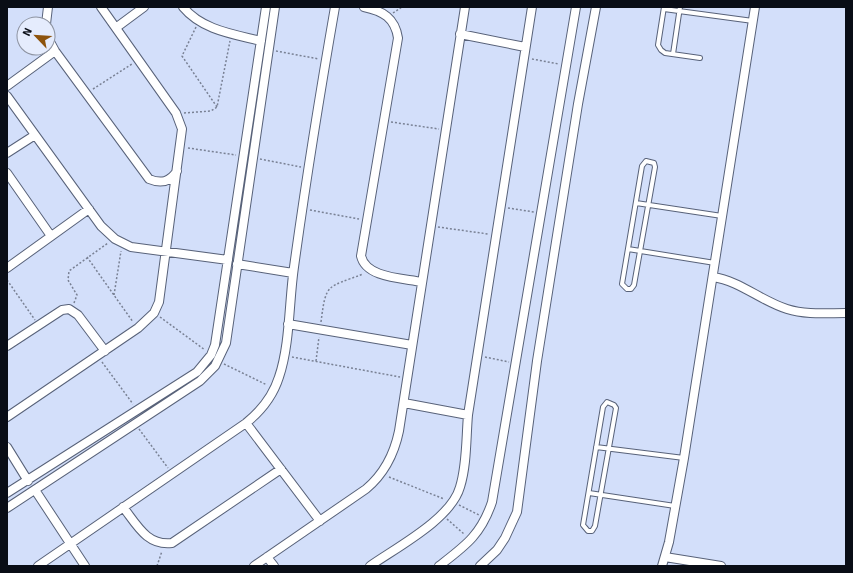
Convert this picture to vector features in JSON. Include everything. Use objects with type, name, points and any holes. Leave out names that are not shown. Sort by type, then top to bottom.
[{"type":"street","points":[[7,418],[138,328],[154,313],[158,302],[181,146],[182,129],[176,113],[101,7]]},
{"type":"street","points":[[116,27],[144,7]]},
{"type":"street","points":[[183,7],[199,22],[212,28],[261,41]]},
{"type":"street","points":[[7,508],[136,425],[200,381],[219,361],[226,344],[237,264],[266,7]]},
{"type":"street","points":[[7,493],[197,372],[211,355],[215,345],[233,225],[248,157],[275,7]]},
{"type":"street","points":[[38,566],[246,422],[261,408],[275,389],[281,372],[284,355],[302,208],[335,7]]},
{"type":"street","points":[[364,7],[376,9],[389,17],[397,30],[398,38],[366,220],[361,256],[362,262],[371,271],[422,282]]},
{"type":"street","points":[[254,566],[366,490],[381,474],[397,443],[465,7]]},
{"type":"street","points":[[370,566],[443,515],[453,503],[460,488],[463,472],[468,415],[532,7]]},
{"type":"street","points":[[439,566],[472,540],[487,519],[497,476],[576,7]]},
{"type":"street","points":[[480,566],[497,550],[505,538],[517,512],[538,354],[596,7]]},
{"type":"street","points":[[662,566],[669,542],[684,458],[755,7]]},
{"type":"street","points":[[460,34],[525,47]]},
{"type":"street","points":[[56,52],[149,179],[156,182],[165,182],[173,178],[177,171]]},
{"type":"street","points":[[7,86],[48,56]]},
{"type":"street","points":[[7,96],[101,226],[115,239],[131,247],[228,260]]},
{"type":"street","points":[[7,153],[35,135]]},
{"type":"street","points":[[7,173],[51,236]]},
{"type":"street","points":[[7,268],[89,210]]},
{"type":"street","points":[[233,225],[242,226]]},
{"type":"street","points":[[237,264],[293,273]]},
{"type":"street","points":[[713,277],[734,282],[786,308],[810,313],[846,313]]},
{"type":"street","points":[[7,346],[62,310],[69,309],[78,315],[105,351]]},
{"type":"street","points":[[288,324],[412,345]]},
{"type":"street","points":[[404,403],[468,415]]},
{"type":"street","points":[[246,422],[320,521]]},
{"type":"street","points":[[7,447],[28,481]]},
{"type":"street","points":[[123,507],[144,534],[157,542],[164,544],[179,539],[281,469]]},
{"type":"street","points":[[35,490],[85,566]]},
{"type":"street","points":[[268,557],[274,566]]},
{"type":"street","points":[[665,557],[721,566]]},
{"type":"lane","points":[[700,58],[663,52],[658,45],[664,8],[680,9],[753,21]]},
{"type":"lane","points":[[673,54],[680,9]]},
{"type":"lane","points":[[646,161],[650,161],[655,167],[634,285],[631,289],[627,289],[622,284],[636,203],[642,166],[646,161]]},
{"type":"lane","points":[[636,203],[722,216]]},
{"type":"lane","points":[[628,249],[715,263]]},
{"type":"lane","points":[[607,402],[611,402],[616,408],[595,526],[592,531],[588,530],[583,525],[596,447],[603,407],[607,402]]},
{"type":"lane","points":[[596,447],[684,458]]},
{"type":"lane","points":[[589,493],[675,506]]},
{"type":"path","points":[[389,17],[402,7]]},
{"type":"path","points":[[199,22],[182,56],[217,107]]},
{"type":"path","points":[[176,113],[211,111],[217,107],[232,33]]},
{"type":"path","points":[[268,49],[326,60]]},
{"type":"path","points":[[524,57],[566,65]]},
{"type":"path","points":[[86,93],[139,60]]},
{"type":"path","points":[[384,121],[445,130]]},
{"type":"path","points":[[181,146],[308,169]]},
{"type":"path","points":[[500,207],[541,213]]},
{"type":"path","points":[[302,208],[366,220]]},
{"type":"path","points":[[431,226],[496,235]]},
{"type":"path","points":[[69,309],[77,295],[68,280],[68,274],[71,268],[115,239]]},
{"type":"path","points":[[114,294],[123,243]]},
{"type":"path","points":[[87,257],[138,328]]},
{"type":"path","points":[[316,361],[324,296],[327,291],[335,284],[371,271]]},
{"type":"path","points":[[7,280],[39,326]]},
{"type":"path","points":[[154,313],[211,355]]},
{"type":"path","points":[[284,355],[408,378]]},
{"type":"path","points":[[97,356],[137,411]]},
{"type":"path","points":[[477,356],[516,363]]},
{"type":"path","points":[[219,361],[275,389]]},
{"type":"path","points":[[136,425],[172,474]]},
{"type":"path","points":[[381,474],[453,503],[487,519]]},
{"type":"path","points":[[443,515],[472,540]]},
{"type":"path","points":[[157,566],[164,544]]}]
